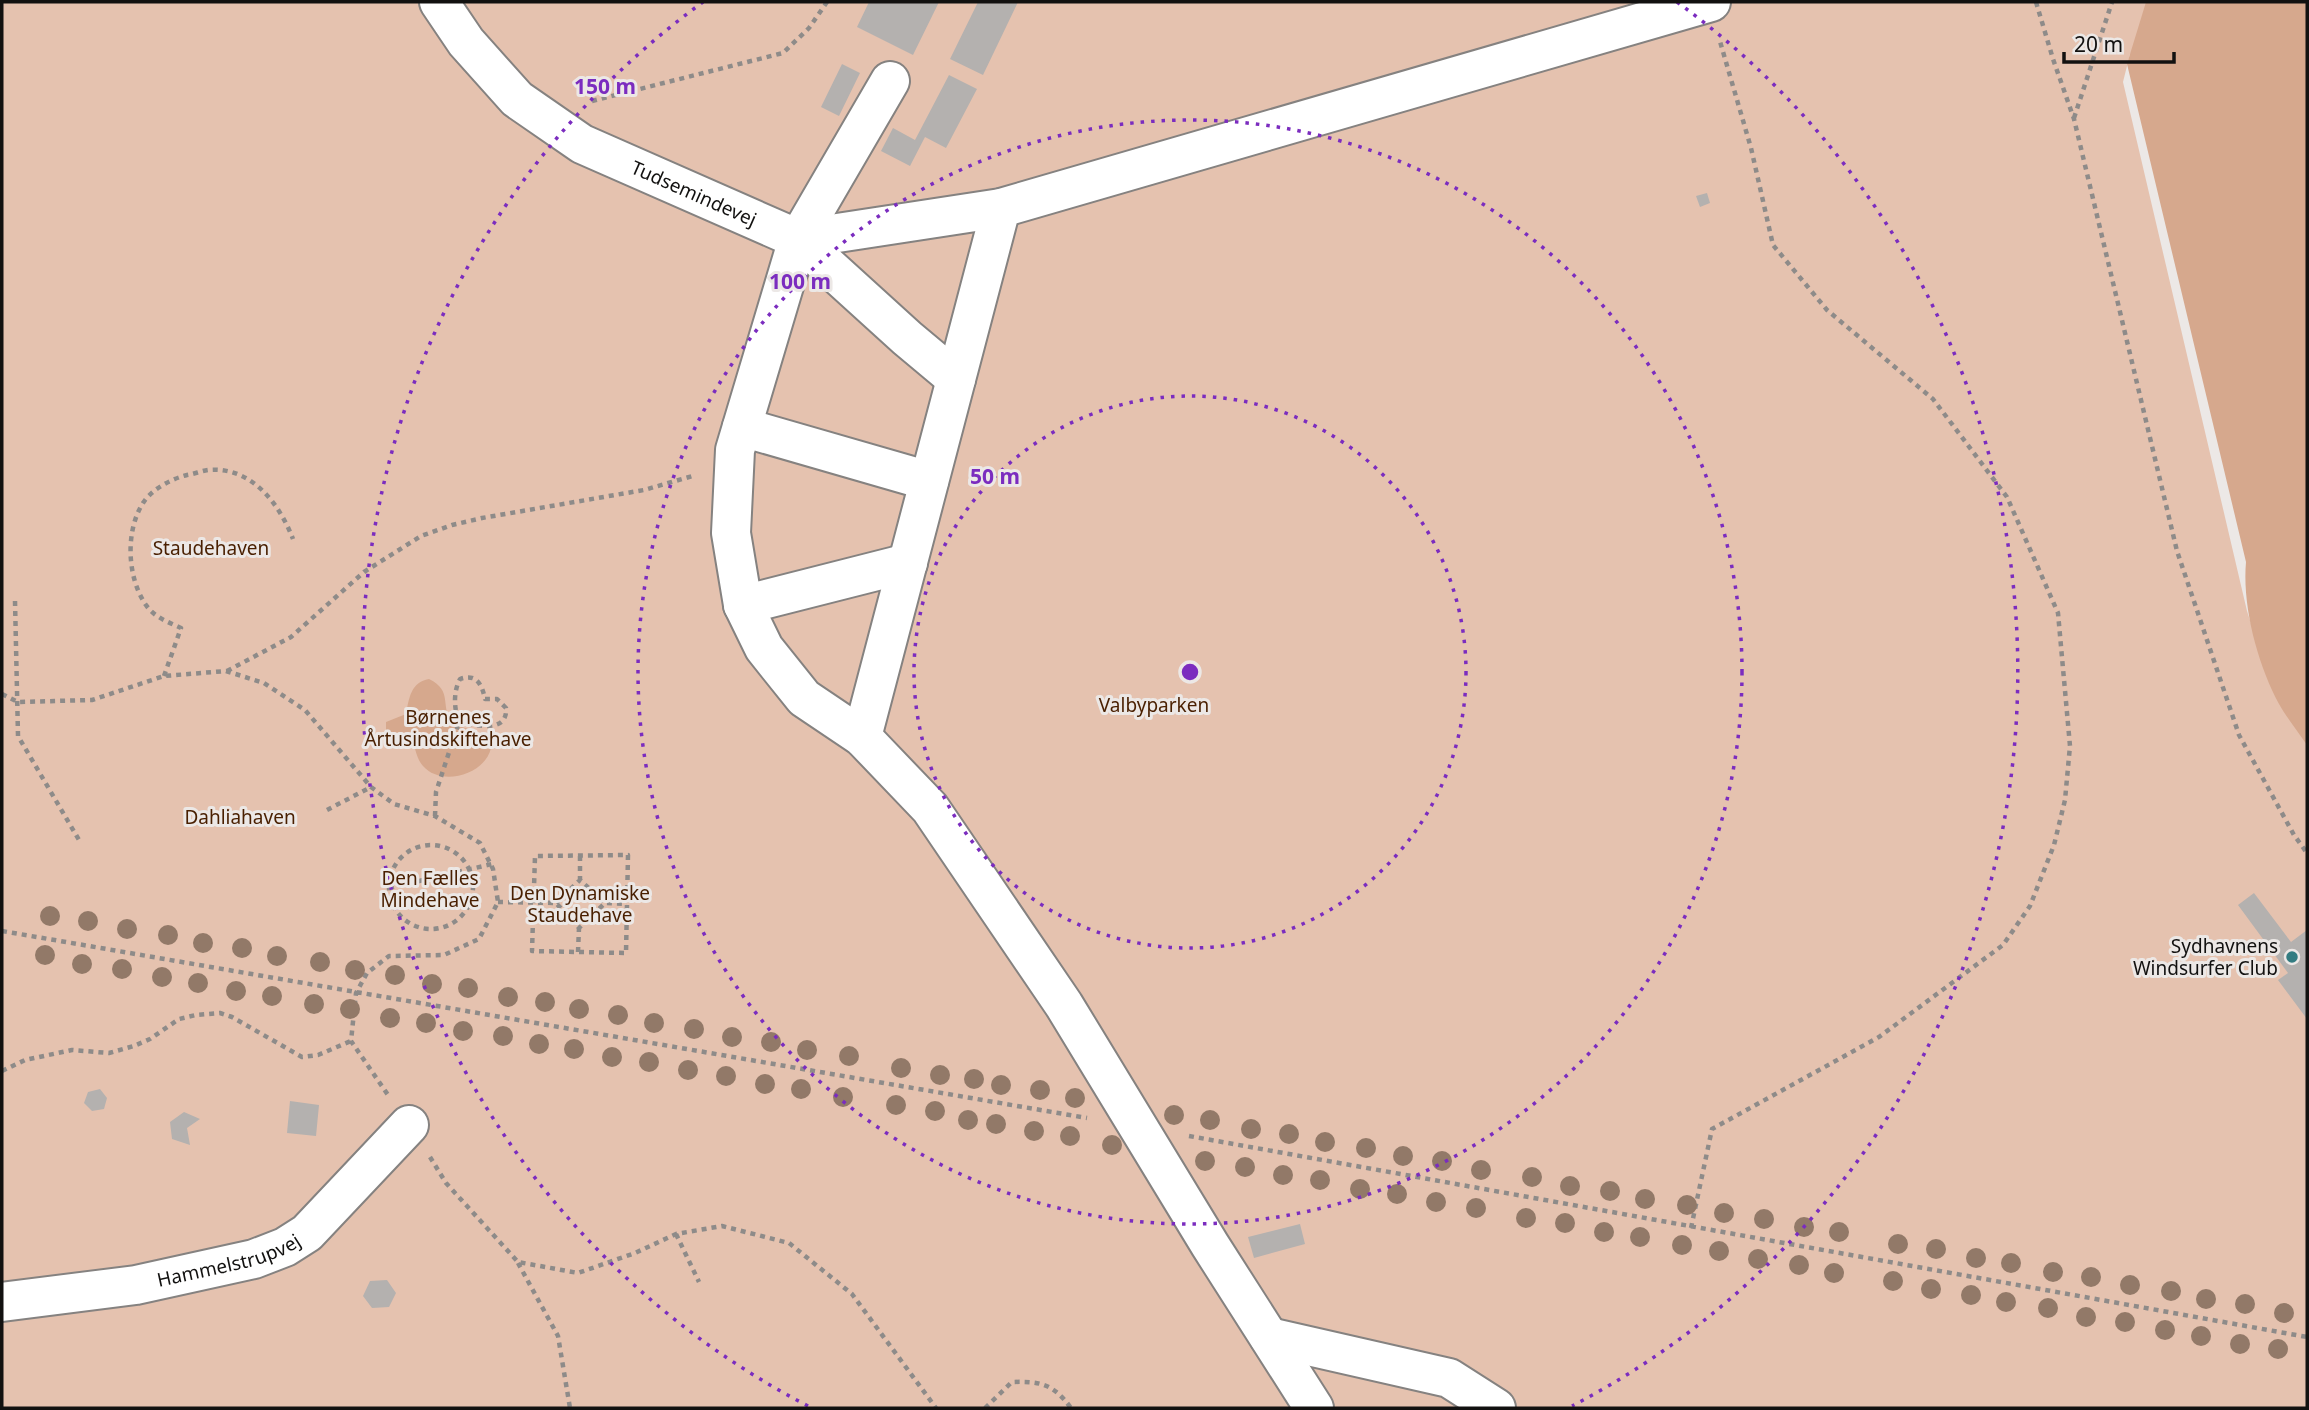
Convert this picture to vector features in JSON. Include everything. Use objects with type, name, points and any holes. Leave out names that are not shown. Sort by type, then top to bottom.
[{"type":"lane","name":"Tudsemindevej","points":[[439,2],[466,43],[517,99],[582,144],[798,239],[956,379]]},
{"type":"lane","points":[[798,239],[1001,208],[1710,2]]},
{"type":"lane","points":[[890,81],[798,239],[738,438],[731,533],[743,605],[764,648],[804,698],[862,737],[930,808],[1064,1004],[1210,1245],[1314,1408]]},
{"type":"lane","points":[[862,737],[1001,208]]},
{"type":"lane","points":[[738,438],[929,481]]},
{"type":"lane","points":[[743,605],[908,563]]},
{"type":"lane","name":"Hammelstrupvej","points":[[2,1302],[148,1282],[254,1259],[285,1247],[307,1233],[409,1125]]},
{"type":"lane","points":[[1269,1337],[1449,1378],[1496,1408]]},
{"type":"path","points":[[592,101],[783,53],[808,28],[827,2]]},
{"type":"path","points":[[1691,1228],[1712,1129],[1879,1037],[2003,945],[2030,906],[2054,845],[2065,800],[2070,746],[2058,613],[2007,497],[1933,399],[1827,310],[1773,245],[1751,148],[1710,2]]},
{"type":"path","points":[[2035,2],[2074,119],[2177,551],[2239,735],[2294,835],[2307,853]]},
{"type":"path","points":[[2074,119],[2112,2]]},
{"type":"path","points":[[226,671],[291,637],[365,572],[421,536],[482,518],[644,490],[699,474],[738,438]]},
{"type":"path","points":[[164,676],[181,628],[159,617],[146,606],[136,587],[131,561],[131,539],[136,517],[144,501],[158,488],[181,477],[209,470],[239,474],[258,485],[278,509],[293,539]]},
{"type":"path","points":[[15,601],[18,736],[79,839]]},
{"type":"path","points":[[2,694],[18,702],[92,700],[164,676],[226,671],[264,683],[305,710],[370,787],[394,804],[435,816],[480,843],[492,864],[498,902],[478,939],[444,955],[388,956],[367,973],[356,993],[351,1041],[446,1183],[518,1262],[558,1336],[570,1408]]},
{"type":"path","points":[[435,816],[436,792],[459,722],[456,715],[455,689],[460,678],[475,678],[485,699],[496,699],[506,708],[505,719],[500,724],[490,726],[459,722]]},
{"type":"path","points":[[327,810],[370,787]]},
{"type":"path","points":[[436,845],[450,849],[461,858],[473,883],[470,902],[459,919],[434,929],[408,923],[398,913],[389,888],[391,874],[398,861],[409,851],[436,845]]},
{"type":"path","points":[[628,855],[626,953],[532,951],[535,856],[580,856],[628,855]]},
{"type":"path","points":[[556,903],[580,880],[580,856]]},
{"type":"path","points":[[389,888],[492,864]]},
{"type":"path","points":[[580,880],[605,903],[627,904]]},
{"type":"path","points":[[392,901],[470,902]]},
{"type":"path","points":[[498,902],[556,903],[579,928]]},
{"type":"path","points":[[578,952],[579,928],[605,903]]},
{"type":"path","points":[[2,1071],[25,1060],[72,1051],[110,1053],[135,1046],[179,1019],[196,1015],[220,1013],[232,1017],[302,1057],[318,1055],[351,1041]]},
{"type":"path","points":[[518,1262],[578,1273],[635,1253],[676,1234],[722,1226],[789,1243],[852,1294],[936,1408]]},
{"type":"path","points":[[676,1234],[699,1282]]},
{"type":"path","points":[[985,1408],[1012,1382],[1025,1381],[1038,1381],[1062,1396],[1071,1408]]},
{"type":"green space","name":"Valbyparken","points":[[2,2],[2307,2],[2130,54],[2123,82],[2247,611],[2258,645],[2307,738],[2307,1408],[2,1408]]},
{"type":"shaded area","points":[[2146,2],[2307,2],[2307,745],[2271,689],[2258,654],[2249,616],[2246,562],[2127,64]]},
{"type":"shaded area","points":[[429,679],[437,684],[444,694],[449,718],[453,724],[480,733],[491,748],[487,757],[472,771],[451,777],[431,772],[420,763],[410,736],[393,736],[386,732],[386,722],[406,714],[415,687]]},
{"type":"building","points":[[869,2],[939,2],[913,55],[857,27]]},
{"type":"building","points":[[978,2],[1018,2],[983,75],[950,59]]},
{"type":"building","points":[[842,64],[860,73],[839,116],[821,107]]},
{"type":"building","points":[[949,75],[977,89],[946,148],[925,137],[910,166],[881,151],[893,128],[915,140]]},
{"type":"building","points":[[1707,193],[1710,203],[1700,207],[1696,196]]},
{"type":"building","name":"Sydhavnens Windsurfer Club","points":[[2254,893],[2291,942],[2307,930],[2307,1019],[2278,980],[2288,973],[2238,905]]},
{"type":"building","points":[[100,1089],[107,1098],[104,1109],[92,1111],[84,1103],[88,1092]]},
{"type":"building","points":[[290,1101],[319,1105],[316,1136],[287,1133]]},
{"type":"building","points":[[184,1112],[200,1119],[187,1128],[190,1145],[172,1139],[170,1122]]},
{"type":"building","points":[[1300,1224],[1305,1244],[1254,1258],[1248,1237]]},
{"type":"building","points":[[387,1280],[396,1293],[389,1307],[372,1308],[363,1296],[370,1281]]},
{"type":"place","name":"Sydhavnens Windsurfer Club","points":[[2292,957]]},
{"type":"park label","name":"Staudehaven","points":[[211,548]]},
{"type":"park label","name":"Børnenes Årtusindskiftehave","points":[[448,728]]},
{"type":"park label","name":"Dahliahaven","points":[[240,817]]},
{"type":"park label","name":"Den Fælles Mindehave","points":[[430,889]]},
{"type":"park label","name":"Den Dynamiske Staudehave","points":[[580,904]]}]
